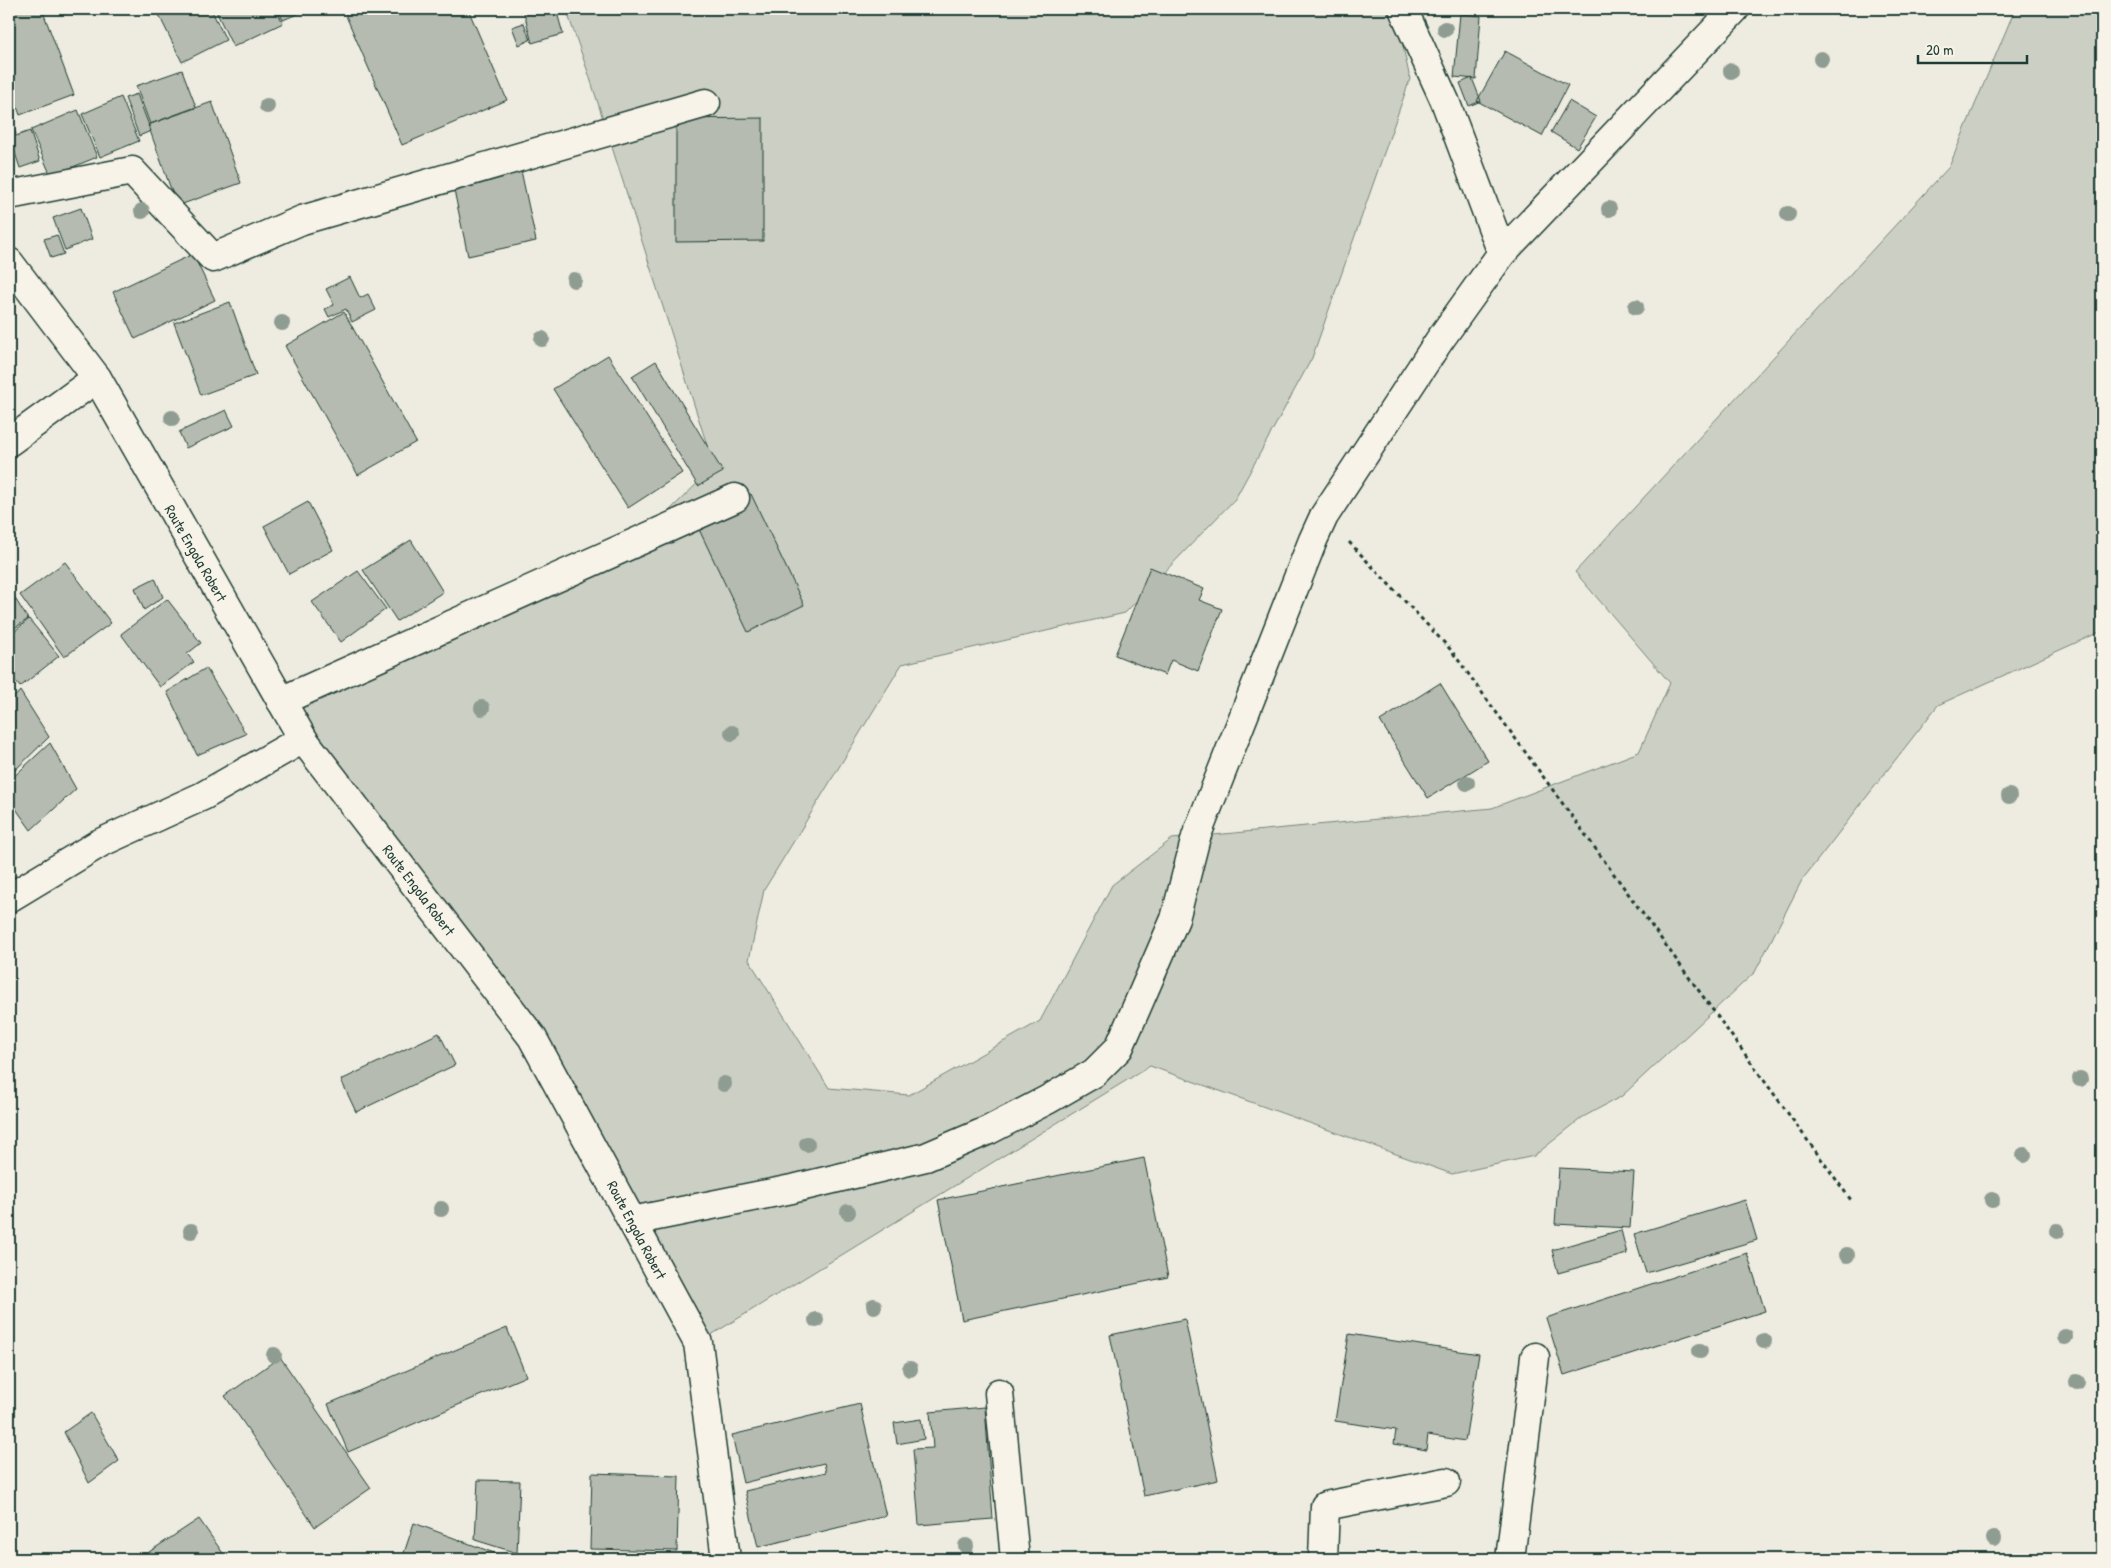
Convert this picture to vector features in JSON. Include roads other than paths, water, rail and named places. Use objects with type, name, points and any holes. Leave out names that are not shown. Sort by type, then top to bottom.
[{"type":"street","points":[[1403,9],[1444,101],[1502,253]]},
{"type":"street","points":[[632,1221],[792,1189],[926,1157],[989,1130],[1047,1100],[1094,1073],[1119,1048],[1175,920],[1196,837],[1324,516],[1439,342],[1502,253],[1734,9]]},
{"type":"street","points":[[9,195],[132,171],[213,258],[302,220],[706,103]]},
{"type":"street","name":"Route Engola Robert","points":[[9,262],[98,378],[302,739],[532,1037],[698,1343],[726,1559]]},
{"type":"street","points":[[9,442],[98,378]]},
{"type":"street","points":[[280,701],[734,498]]},
{"type":"street","points":[[9,898],[100,843],[203,796],[302,739]]},
{"type":"street","points":[[1510,1559],[1535,1357]]},
{"type":"street","points":[[999,1394],[1015,1559]]},
{"type":"street","points":[[1323,1559],[1325,1506],[1446,1482]]}]
